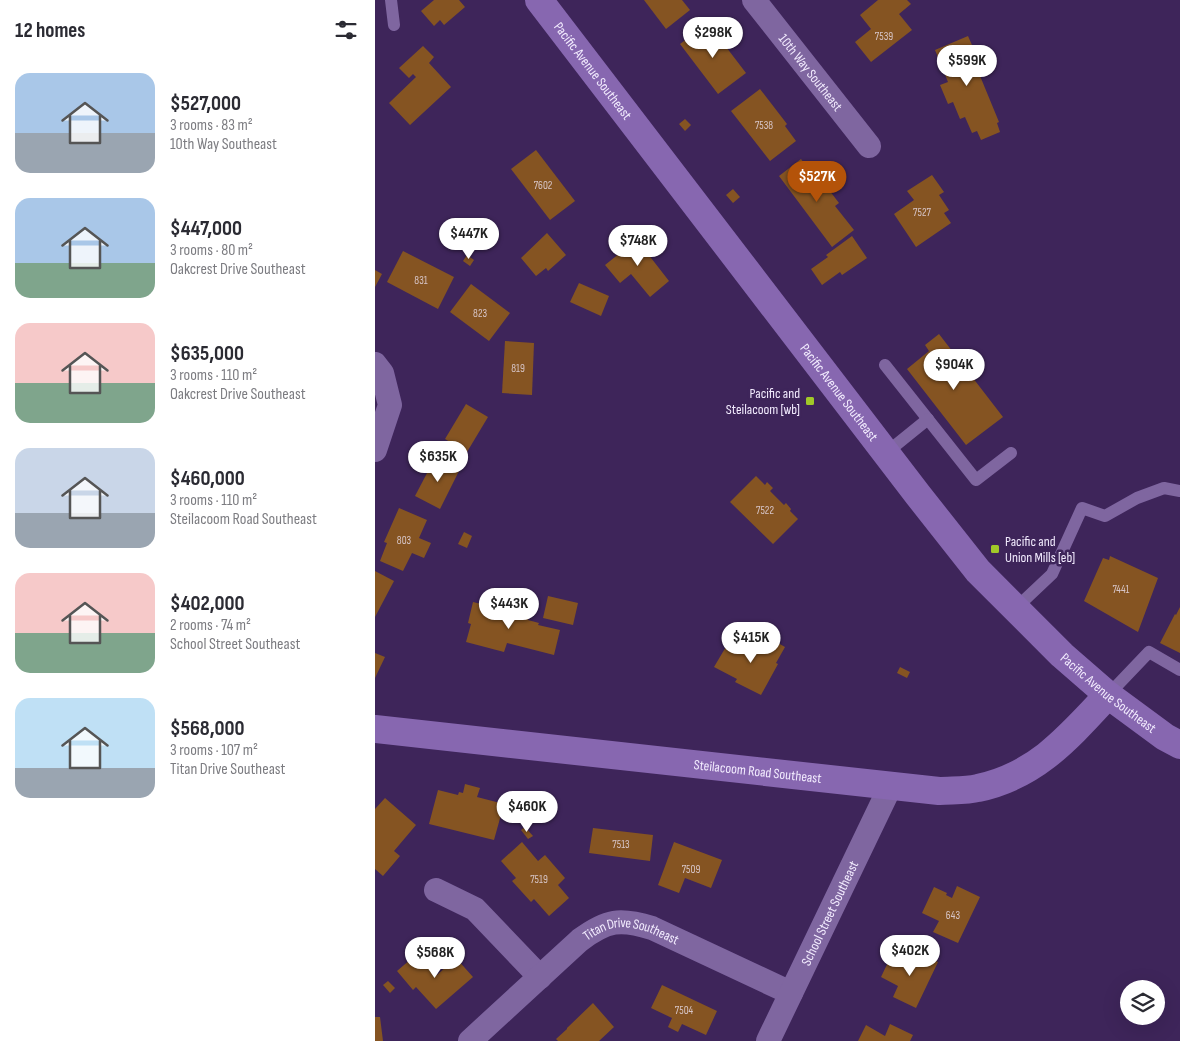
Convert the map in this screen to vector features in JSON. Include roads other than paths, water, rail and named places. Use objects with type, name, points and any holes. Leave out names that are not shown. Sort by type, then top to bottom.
[{"type":"main road","name":"Pacific Avenue Southeast","points":[[539,0],[978,571],[1062,655],[1108,695],[1165,737],[1180,745]]},
{"type":"main road","name":"Steilacoom Road Southeast","points":[[375,729],[939,791],[977,789],[1007,780],[1031,768],[1082,723],[1108,695]]},
{"type":"street","name":"10th Way Southeast","points":[[754,0],[869,146]]},
{"type":"street","points":[[375,364],[382,373],[390,406],[375,450]]},
{"type":"street","name":"School Street Southeast","points":[[768,1041],[891,785]]},
{"type":"street","points":[[436,890],[475,909],[539,978]]},
{"type":"street","name":"Titan Drive Southeast","points":[[470,1041],[580,940],[596,928],[614,922],[633,922],[652,928],[791,993]]},
{"type":"lane","points":[[391,0],[394,25]]},
{"type":"lane","points":[[885,365],[976,480],[1011,453]]},
{"type":"lane","points":[[887,453],[928,419]]},
{"type":"lane","points":[[1015,609],[1051,574],[1082,508],[1105,516],[1137,498],[1164,488],[1180,491]]},
{"type":"lane","points":[[1108,695],[1149,652],[1180,670]]},
{"type":"place","name":"Pacific and Steilacoom [wb]","points":[[810,401]]},
{"type":"place","name":"Pacific and Union Mills [eb]","points":[[995,549]]}]
